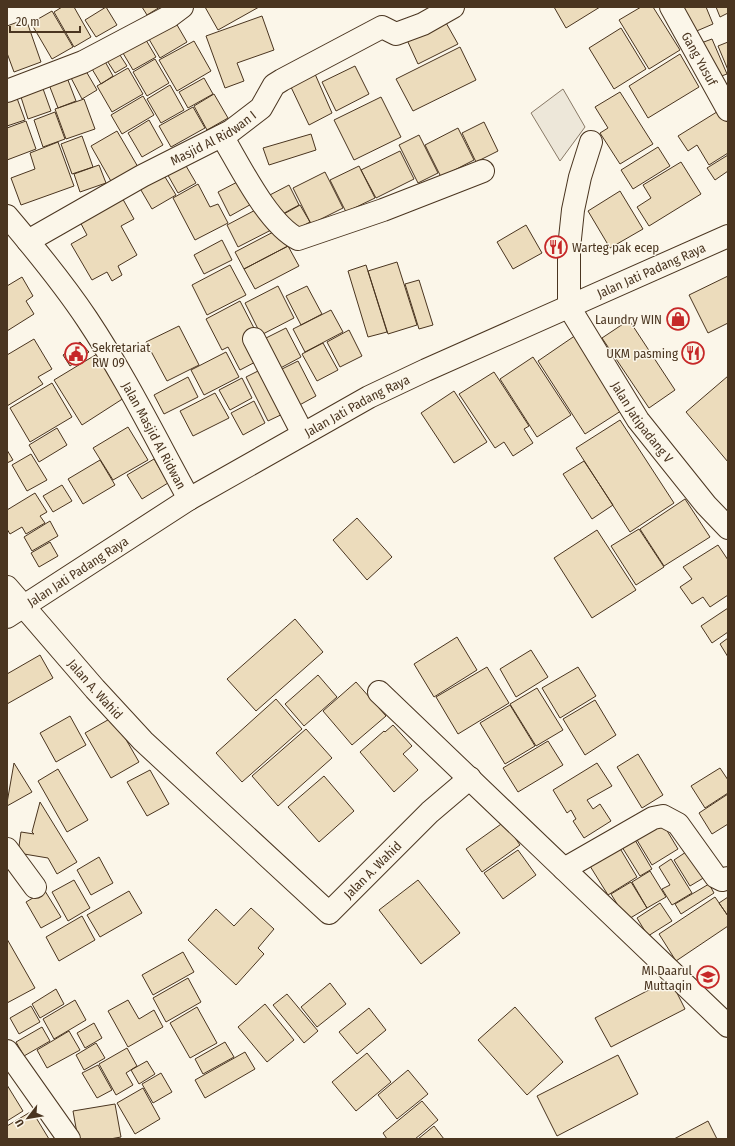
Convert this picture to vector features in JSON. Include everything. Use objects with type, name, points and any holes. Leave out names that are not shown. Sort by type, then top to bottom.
[{"type":"street","points":[[7,91],[83,62],[170,16],[182,7]]},
{"type":"street","name":"Masjid Al Ridwan I","points":[[28,241],[142,176],[222,136],[253,116],[261,108],[274,86],[282,80],[382,27],[396,34],[423,24],[453,7]]},
{"type":"street","name":"Gang Yusuf","points":[[671,7],[728,110]]},
{"type":"street","points":[[222,136],[272,218],[287,234],[298,239],[383,210],[483,171]]},
{"type":"street","points":[[569,307],[569,248],[573,210],[580,177],[591,142]]},
{"type":"street","name":"Jalan Masjid Al Ridwan","points":[[7,216],[69,293],[107,351],[189,499]]},
{"type":"street","name":"Jalan Jati Padang Raya","points":[[16,612],[189,499],[369,397],[426,370],[728,236]]},
{"type":"street","name":"Jalan Jatipadang V","points":[[569,307],[638,420],[706,505],[728,528]]},
{"type":"street","points":[[254,339],[303,434]]},
{"type":"street","points":[[7,587],[16,612]]},
{"type":"street","name":"Jalan A. Wahid","points":[[16,612],[95,690],[143,741],[329,913],[430,812],[470,778]]},
{"type":"street","points":[[379,692],[728,1026]]},
{"type":"street","points":[[564,869],[653,818],[664,816],[678,824],[716,877],[722,880],[728,878]]},
{"type":"street","points":[[7,849],[35,887]]},
{"type":"street","points":[[7,1051],[69,1139]]},
{"type":"shaded area","points":[[563,89],[585,127],[560,161],[531,113]]},
{"type":"building","points":[[62,7],[74,7],[91,37],[74,47],[54,12]]},
{"type":"building","points":[[106,7],[117,25],[96,37],[85,20]]},
{"type":"building","points":[[142,7],[160,7],[147,15]]},
{"type":"building","points":[[205,7],[259,7],[218,30]]},
{"type":"building","points":[[554,7],[600,7],[566,28]]},
{"type":"building","points":[[641,7],[653,7],[680,50],[649,69],[619,20]]},
{"type":"building","points":[[681,7],[706,7],[713,24],[692,33]]},
{"type":"building","points":[[716,7],[728,7],[728,13],[720,17]]},
{"type":"building","points":[[52,11],[73,47],[52,59],[31,23]]},
{"type":"building","points":[[262,16],[274,50],[237,63],[244,81],[225,88],[206,36]]},
{"type":"building","points":[[173,18],[187,42],[160,58],[146,34]]},
{"type":"building","points":[[26,19],[41,62],[14,72],[7,53],[7,26]]},
{"type":"building","points":[[445,21],[458,44],[418,64],[407,40]]},
{"type":"building","points":[[621,28],[646,69],[614,89],[589,48]]},
{"type":"building","points":[[143,35],[156,57],[133,70],[120,48]]},
{"type":"building","points":[[712,39],[727,74],[716,78],[701,43]]},
{"type":"building","points":[[194,41],[211,71],[177,91],[159,60]]},
{"type":"building","points":[[728,42],[728,70],[718,46]]},
{"type":"building","points":[[460,47],[476,80],[413,111],[396,79]]},
{"type":"building","points":[[116,49],[127,66],[115,73],[104,56]]},
{"type":"building","points":[[680,54],[699,87],[648,118],[629,86]]},
{"type":"building","points":[[102,56],[113,76],[101,84],[89,64]]},
{"type":"building","points":[[155,59],[169,83],[147,96],[133,72]]},
{"type":"building","points":[[83,66],[97,90],[82,99],[69,74]]},
{"type":"building","points":[[355,66],[369,94],[336,111],[322,82]]},
{"type":"building","points":[[128,68],[143,94],[112,112],[97,86]]},
{"type":"building","points":[[315,74],[332,113],[309,125],[290,85]]},
{"type":"building","points":[[66,75],[76,101],[58,108],[48,82]]},
{"type":"building","points":[[204,78],[213,94],[188,108],[179,92]]},
{"type":"building","points":[[170,85],[184,110],[161,123],[147,99]]},
{"type":"building","points":[[42,86],[51,111],[28,119],[20,94]]},
{"type":"building","points":[[14,90],[25,120],[7,126],[7,93]]},
{"type":"building","points":[[620,92],[653,144],[620,164],[600,133],[608,128],[595,107]]},
{"type":"building","points":[[214,94],[228,118],[207,130],[194,106]]},
{"type":"building","points":[[143,96],[154,115],[122,134],[111,115]]},
{"type":"building","points":[[381,97],[401,137],[354,160],[334,120]]},
{"type":"building","points":[[84,99],[95,129],[66,139],[55,109]]},
{"type":"building","points":[[193,107],[205,128],[171,147],[159,126]]},
{"type":"building","points":[[720,110],[728,122],[728,153],[709,165],[697,145],[688,151],[678,136]]},
{"type":"building","points":[[55,112],[65,139],[43,147],[34,120]]},
{"type":"building","points":[[149,120],[163,145],[142,157],[128,133]]},
{"type":"building","points":[[26,121],[36,149],[7,160],[7,128]]},
{"type":"building","points":[[484,122],[498,151],[476,162],[462,133]]},
{"type":"building","points":[[458,128],[474,160],[441,177],[425,145]]},
{"type":"building","points":[[117,131],[138,167],[112,183],[91,146]]},
{"type":"building","points":[[311,134],[316,150],[269,165],[263,148]]},
{"type":"building","points":[[419,135],[438,173],[418,183],[399,145]]},
{"type":"building","points":[[82,136],[93,167],[72,174],[61,144]]},
{"type":"building","points":[[58,142],[74,186],[21,205],[11,178],[35,169],[30,153]]},
{"type":"building","points":[[658,147],[670,166],[633,189],[621,170]]},
{"type":"building","points":[[400,151],[414,179],[376,198],[361,170]]},
{"type":"building","points":[[728,155],[728,171],[715,180],[707,168]]},
{"type":"building","points":[[182,159],[196,183],[178,193],[165,170]]},
{"type":"building","points":[[681,162],[701,194],[649,226],[637,207],[651,198],[643,185]]},
{"type":"building","points":[[99,165],[106,183],[80,192],[74,174]]},
{"type":"building","points":[[359,166],[375,198],[346,212],[330,180]]},
{"type":"building","points":[[162,172],[176,195],[152,209],[138,185]]},
{"type":"building","points":[[325,172],[343,208],[311,224],[293,188]]},
{"type":"building","points":[[243,179],[255,202],[230,216],[218,192]]},
{"type":"building","points":[[198,184],[210,207],[218,204],[228,223],[195,240],[173,198]]},
{"type":"building","points":[[289,185],[299,205],[277,217],[266,197]]},
{"type":"building","points":[[620,191],[643,229],[610,248],[588,211]]},
{"type":"building","points":[[120,194],[134,219],[121,226],[137,255],[118,266],[122,275],[112,281],[107,272],[92,280],[71,244],[87,235],[78,218]]},
{"type":"building","points":[[300,205],[310,222],[291,232],[282,215]]},
{"type":"building","points":[[263,206],[275,228],[238,247],[227,225]]},
{"type":"building","points":[[526,225],[542,253],[513,269],[497,242]]},
{"type":"building","points":[[279,229],[288,246],[244,269],[235,252]]},
{"type":"building","points":[[222,240],[232,260],[204,274],[194,255]]},
{"type":"building","points":[[288,246],[299,266],[255,289],[244,269]]},
{"type":"building","points":[[397,262],[417,325],[388,334],[368,271]]},
{"type":"building","points":[[230,265],[246,295],[207,315],[192,285]]},
{"type":"building","points":[[366,265],[387,332],[368,337],[348,271]]},
{"type":"building","points":[[728,276],[728,323],[708,333],[689,295]]},
{"type":"building","points":[[22,277],[33,296],[26,301],[34,314],[7,331],[7,286]]},
{"type":"building","points":[[419,280],[433,325],[419,329],[405,284]]},
{"type":"building","points":[[278,286],[294,318],[261,335],[245,303]]},
{"type":"building","points":[[307,286],[322,314],[301,325],[286,296]]},
{"type":"building","points":[[240,301],[256,332],[261,359],[240,370],[228,347],[222,350],[206,319]]},
{"type":"building","points":[[331,310],[343,332],[305,352],[293,329]]},
{"type":"building","points":[[629,320],[675,390],[649,408],[602,338]]},
{"type":"building","points":[[179,326],[199,365],[167,381],[146,342]]},
{"type":"building","points":[[286,328],[301,357],[273,372],[258,342]]},
{"type":"building","points":[[349,330],[362,356],[340,367],[327,342]]},
{"type":"building","points":[[576,335],[624,409],[585,434],[538,361]]},
{"type":"building","points":[[34,339],[52,369],[38,377],[43,384],[7,406],[7,355]]},
{"type":"building","name":"Sekretariat RW 09","points":[[80,342],[89,352],[70,366],[63,355]]},
{"type":"building","points":[[323,343],[338,370],[317,381],[302,354]]},
{"type":"building","points":[[226,352],[239,377],[204,395],[191,370]]},
{"type":"building","points":[[97,354],[124,398],[82,425],[54,380]]},
{"type":"building","points":[[533,357],[571,415],[537,437],[500,379]]},
{"type":"building","points":[[298,361],[316,396],[294,408],[276,372]]},
{"type":"building","points":[[266,367],[289,411],[268,421],[246,377]]},
{"type":"building","points":[[494,372],[529,426],[524,429],[533,443],[513,456],[504,442],[495,448],[459,394]]},
{"type":"building","points":[[728,376],[728,462],[686,412]]},
{"type":"building","points":[[188,377],[198,397],[164,414],[154,395]]},
{"type":"building","points":[[242,378],[252,398],[230,410],[219,390]]},
{"type":"building","points":[[52,383],[72,417],[30,442],[10,408]]},
{"type":"building","points":[[454,391],[487,442],[454,463],[421,413]]},
{"type":"building","points":[[215,393],[229,418],[193,436],[180,411]]},
{"type":"building","points":[[254,401],[265,423],[243,435],[231,413]]},
{"type":"building","points":[[620,420],[674,503],[630,532],[576,448]]},
{"type":"building","points":[[128,427],[148,460],[113,480],[93,448]]},
{"type":"building","points":[[57,428],[67,445],[39,462],[29,445]]},
{"type":"building","points":[[7,450],[13,460],[7,463]]},
{"type":"building","points":[[31,454],[47,480],[27,491],[12,465]]},
{"type":"building","points":[[154,459],[168,483],[142,499],[127,475]]},
{"type":"building","points":[[100,460],[115,485],[83,504],[68,479]]},
{"type":"building","points":[[584,461],[613,505],[592,519],[563,474]]},
{"type":"building","points":[[62,485],[72,501],[53,512],[43,496]]},
{"type":"building","points":[[35,493],[47,512],[40,516],[45,523],[26,534],[22,527],[10,534],[7,529],[7,510]]},
{"type":"building","points":[[685,499],[710,537],[664,566],[640,529]]},
{"type":"building","points":[[357,518],[392,557],[367,580],[333,540]]},
{"type":"building","points":[[50,521],[58,536],[32,551],[24,537]]},
{"type":"building","points":[[639,529],[664,567],[636,585],[611,546]]},
{"type":"building","points":[[597,530],[636,590],[592,618],[554,558]]},
{"type":"building","points":[[50,542],[58,556],[39,567],[31,553]]},
{"type":"building","points":[[718,545],[728,560],[728,595],[710,607],[703,597],[692,604],[680,587],[692,579],[683,567]]},
{"type":"building","points":[[728,608],[728,632],[712,643],[701,626]]},
{"type":"building","points":[[295,619],[323,652],[256,711],[227,679]]},
{"type":"building","points":[[457,637],[477,670],[434,697],[414,664]]},
{"type":"building","points":[[728,638],[728,657],[720,644]]},
{"type":"building","points":[[531,650],[548,677],[516,697],[500,669]]},
{"type":"building","points":[[40,655],[53,678],[7,704],[7,674]]},
{"type":"building","points":[[487,667],[509,703],[458,734],[436,697]]},
{"type":"building","points":[[578,667],[596,696],[560,718],[542,688]]},
{"type":"building","points":[[318,675],[337,697],[304,726],[285,704]]},
{"type":"building","points":[[356,682],[386,716],[352,745],[323,711]]},
{"type":"building","points":[[537,688],[563,730],[536,746],[510,704]]},
{"type":"building","points":[[276,699],[302,729],[242,782],[216,753]]},
{"type":"building","points":[[595,700],[616,735],[585,755],[563,719]]},
{"type":"building","points":[[510,705],[535,746],[505,764],[480,723]]},
{"type":"building","points":[[70,716],[86,745],[56,762],[40,733]]},
{"type":"building","points":[[113,717],[139,762],[111,778],[85,733]]},
{"type":"building","points":[[393,725],[412,746],[403,754],[418,770],[394,792],[360,752]]},
{"type":"building","points":[[306,729],[332,758],[278,806],[252,776]]},
{"type":"building","points":[[548,741],[563,765],[518,792],[503,768]]},
{"type":"building","points":[[638,754],[663,795],[642,808],[617,767]]},
{"type":"building","points":[[14,763],[32,792],[7,806],[7,803]]},
{"type":"building","points":[[597,763],[612,786],[587,800],[593,809],[600,804],[611,821],[584,838],[573,821],[576,819],[571,810],[567,813],[553,790]]},
{"type":"building","points":[[720,768],[728,780],[728,793],[705,808],[691,786]]},
{"type":"building","points":[[58,769],[88,820],[67,832],[38,781]]},
{"type":"building","points":[[150,770],[169,804],[147,816],[127,782]]},
{"type":"building","points":[[324,776],[354,811],[319,842],[288,807]]},
{"type":"building","points":[[728,794],[728,824],[712,834],[699,813]]},
{"type":"building","points":[[40,802],[77,862],[57,874],[48,858],[18,853],[21,832],[34,834],[32,832]]},
{"type":"building","points":[[660,819],[678,849],[652,865],[634,835]]},
{"type":"building","points":[[504,822],[520,845],[482,872],[466,849]]},
{"type":"building","points":[[615,840],[637,877],[608,895],[585,858]]},
{"type":"building","points":[[635,840],[652,869],[640,876],[622,847]]},
{"type":"building","points":[[518,850],[536,875],[503,899],[484,873]]},
{"type":"building","points":[[689,850],[705,877],[690,886],[674,860]]},
{"type":"building","points":[[99,857],[113,883],[91,895],[77,870]]},
{"type":"building","points":[[671,859],[692,893],[672,905],[662,889],[670,885],[659,867]]},
{"type":"building","points":[[650,871],[666,897],[647,908],[632,882]]},
{"type":"building","points":[[74,880],[90,908],[68,921],[52,892]]},
{"type":"building","points":[[418,880],[460,933],[421,964],[379,910]]},
{"type":"building","points":[[631,882],[647,908],[627,920],[611,894]]},
{"type":"building","points":[[709,884],[714,893],[681,914],[675,904]]},
{"type":"building","points":[[45,891],[61,917],[41,928],[26,902]]},
{"type":"building","points":[[129,891],[142,913],[100,937],[87,915]]},
{"type":"building","points":[[715,897],[728,916],[728,926],[676,961],[659,934]]},
{"type":"building","points":[[728,897],[728,916],[719,903]]},
{"type":"building","points":[[660,903],[672,921],[648,936],[637,918]]},
{"type":"building","points":[[251,908],[274,929],[258,948],[264,954],[236,985],[188,940],[216,909],[234,926]]},
{"type":"building","points":[[82,916],[95,940],[59,961],[46,937]]},
{"type":"building","points":[[7,939],[35,988],[7,1003]]},
{"type":"building","points":[[183,952],[194,972],[153,995],[142,975]]},
{"type":"building","points":[[188,978],[201,1002],[166,1022],[153,998]]},
{"type":"building","points":[[670,979],[685,1009],[611,1047],[595,1018]]},
{"type":"building","points":[[330,983],[346,1004],[317,1027],[301,1007]]},
{"type":"building","points":[[56,989],[64,1004],[40,1018],[32,1004]]},
{"type":"building","points":[[287,994],[318,1031],[304,1043],[273,1005]]},
{"type":"building","points":[[75,1000],[86,1020],[54,1039],[43,1019]]},
{"type":"building","points":[[128,1000],[139,1019],[154,1010],[163,1027],[128,1047],[108,1011]]},
{"type":"building","points":[[265,1004],[294,1040],[267,1062],[238,1027]]},
{"type":"building","points":[[31,1006],[40,1022],[19,1034],[10,1018]]},
{"type":"building","points":[[197,1007],[217,1043],[190,1058],[170,1023]]},
{"type":"building","points":[[515,1007],[563,1062],[527,1095],[478,1040]]},
{"type":"building","points":[[369,1008],[386,1030],[357,1054],[339,1032]]},
{"type":"building","points":[[94,1023],[102,1038],[85,1048],[77,1033]]},
{"type":"building","points":[[42,1027],[50,1041],[24,1056],[16,1042]]},
{"type":"building","points":[[69,1031],[80,1050],[47,1068],[37,1050]]},
{"type":"building","points":[[225,1042],[234,1057],[203,1074],[195,1059]]},
{"type":"building","points":[[96,1043],[105,1058],[84,1070],[76,1055]]},
{"type":"building","points":[[127,1048],[137,1066],[126,1073],[133,1085],[116,1095],[99,1064]]},
{"type":"building","points":[[245,1052],[255,1069],[205,1098],[195,1080]]},
{"type":"building","points":[[367,1053],[391,1082],[356,1111],[332,1082]]},
{"type":"building","points":[[618,1055],[638,1094],[557,1136],[537,1096]]},
{"type":"building","points":[[147,1061],[155,1074],[139,1084],[131,1070]]},
{"type":"building","points":[[98,1065],[112,1090],[97,1098],[82,1073]]},
{"type":"building","points":[[408,1070],[428,1094],[397,1119],[378,1095]]},
{"type":"building","points":[[161,1073],[172,1092],[153,1103],[142,1084]]},
{"type":"building","points":[[7,1085],[23,1111],[7,1121]]},
{"type":"building","points":[[143,1088],[160,1119],[135,1134],[117,1103]]},
{"type":"building","points":[[422,1101],[438,1120],[415,1139],[387,1139],[383,1133]]},
{"type":"building","points":[[115,1104],[121,1137],[110,1139],[78,1139],[73,1111]]},
{"type":"building","points":[[32,1111],[49,1139],[7,1139],[7,1126]]},
{"type":"building","points":[[708,1121],[717,1139],[674,1139]]},
{"type":"building","points":[[434,1126],[444,1139],[418,1139]]},
{"type":"place","name":"Warteg pak ecep","points":[[556,247]]},
{"type":"place","name":"Laundry WIN","points":[[678,319]]},
{"type":"place","name":"UKM pasming","points":[[693,353]]},
{"type":"place","name":"Sekretariat RW 09","points":[[76,354]]},
{"type":"place","name":"MI Daarul Muttaqin","points":[[708,977]]}]
